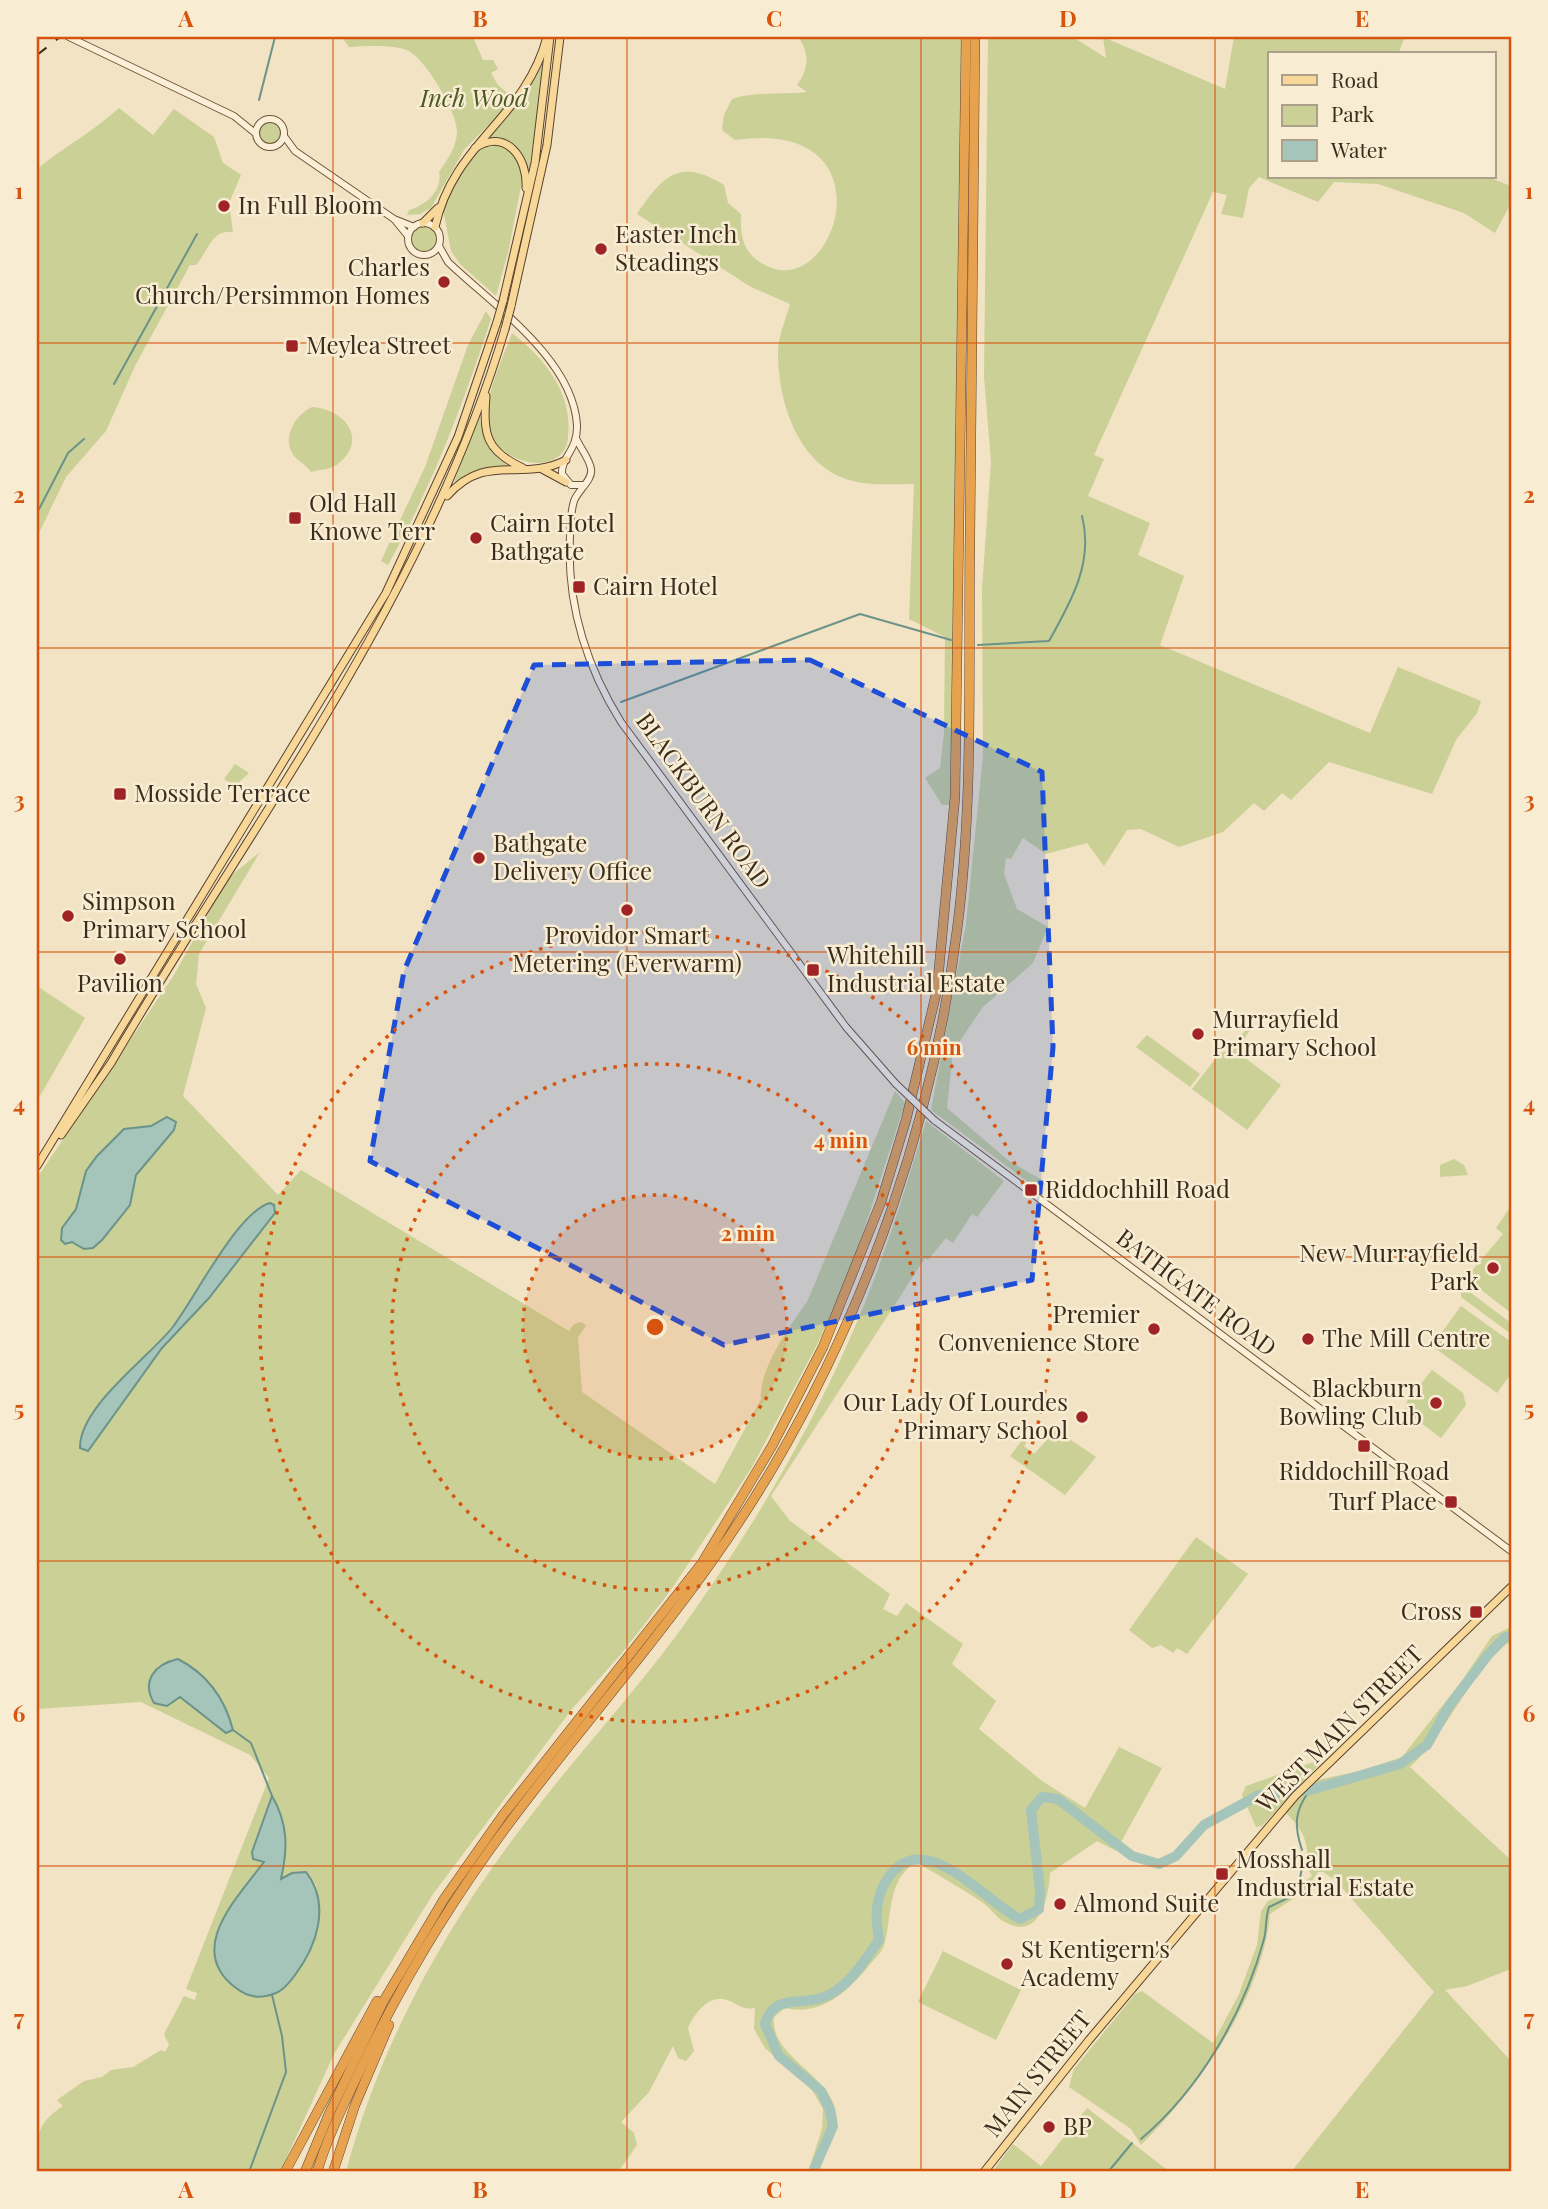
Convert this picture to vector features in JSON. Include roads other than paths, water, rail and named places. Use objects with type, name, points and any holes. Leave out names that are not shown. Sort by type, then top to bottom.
[{"type":"highway","points":[[285,2172],[380,1996],[437,1903],[702,1563],[772,1446],[827,1335],[881,1202],[906,1120],[937,989],[955,797],[966,37]]},
{"type":"highway","points":[[317,2172],[370,2048],[433,1935],[512,1819],[678,1612],[752,1503],[801,1419],[839,1340],[887,1223],[916,1129],[939,1031],[957,929],[966,800],[975,37]]},
{"type":"highway","points":[[305,2172],[383,2001],[444,1899],[503,1815]]},
{"type":"highway","points":[[333,2172],[367,2074],[433,1935]]},
{"type":"main road","points":[[70,37],[236,117],[255,133],[261,145],[295,151]]},
{"type":"main road","points":[[542,469],[567,483],[583,485],[592,473],[577,440],[574,407],[559,372],[534,343],[449,262],[439,246],[440,236],[435,227],[439,208],[469,152],[523,94],[549,37]]},
{"type":"main road","points":[[37,1167],[386,593],[458,436],[497,322],[525,210],[541,124],[549,37]]},
{"type":"main road","points":[[37,1167],[111,1063],[364,651],[442,502],[487,389],[511,306],[547,145],[560,37]]},
{"type":"main road","points":[[236,117],[278,122],[295,151],[394,219],[414,227]]},
{"type":"main road","points":[[255,133],[261,122]]},
{"type":"main road","points":[[276,146],[284,136]]},
{"type":"main road","points":[[469,152],[485,142],[495,141],[508,144],[520,155],[525,167],[525,210]]},
{"type":"main road","points":[[408,236],[414,227],[423,223],[439,208]]},
{"type":"main road","points":[[394,219],[408,236],[415,253],[430,254],[449,262]]},
{"type":"main road","points":[[423,223],[435,227]]},
{"type":"main road","points":[[430,254],[439,246]]},
{"type":"main road","points":[[487,389],[484,418],[488,439],[500,455],[524,469]]},
{"type":"main road","points":[[567,483],[561,470],[577,440]]},
{"type":"main road","points":[[442,502],[466,478],[480,472],[542,469],[580,456],[587,459]]},
{"type":"main road","name":"BLACKBURN ROAD","points":[[567,483],[574,503]]},
{"type":"main road","name":"BLACKBURN ROAD","points":[[583,485],[574,503],[570,542],[573,602],[583,643],[606,697],[837,1016],[896,1084],[934,1120]]},
{"type":"main road","name":"BATHGATE ROAD","points":[[934,1120],[992,1166],[1511,1550]]},
{"type":"main road","name":"WEST MAIN STREET","points":[[1176,1937],[1309,1780],[1511,1587]]},
{"type":"main road","name":"MAIN STREET","points":[[984,2172],[1176,1937]]},
{"type":"water","points":[[167,1117],[176,1122],[174,1130],[136,1175],[130,1205],[102,1240],[93,1248],[84,1249],[72,1242],[65,1244],[61,1240],[62,1228],[76,1209],[86,1171],[97,1156],[124,1129],[151,1126]]},
{"type":"water","points":[[270,1203],[274,1205],[275,1213],[209,1298],[162,1348],[88,1451],[80,1448],[83,1432],[102,1400],[172,1328],[217,1258],[244,1222]]},
{"type":"water","points":[[178,1659],[198,1672],[213,1688],[225,1708],[233,1730],[226,1733],[180,1697],[167,1706],[154,1703],[149,1688],[152,1675],[163,1665]]},
{"type":"water","points":[[272,1796],[284,1826],[285,1857],[281,1879],[292,1873],[306,1872],[314,1884],[318,1898],[318,1925],[310,1951],[287,1986],[279,1992],[255,1996],[236,1988],[221,1973],[215,1957],[215,1941],[229,1908],[264,1862],[253,1859],[252,1852]]},
{"type":"waterway","points":[[259,100],[275,37]]},
{"type":"waterway","points":[[114,384],[197,234]]},
{"type":"waterway","points":[[37,513],[68,453],[84,439]]},
{"type":"waterway","points":[[978,645],[1049,641],[1072,596],[1083,565],[1085,533],[1082,516]]},
{"type":"waterway","points":[[621,702],[860,614],[951,640]]},
{"type":"waterway","points":[[813,2172],[833,2126],[830,2110],[821,2091],[779,2056],[765,2024],[770,2013],[784,2003],[825,1996],[837,1990],[855,1973],[879,1940],[878,1900],[884,1885],[903,1864],[919,1860],[936,1863],[954,1872],[1020,1919],[1039,1909],[1040,1891],[1031,1810],[1042,1797],[1058,1799],[1132,1856],[1159,1864],[1176,1856],[1204,1825],[1259,1795],[1310,1790],[1400,1764],[1427,1745],[1449,1706],[1488,1655],[1504,1638],[1511,1636]]},
{"type":"waterway","points":[[233,1730],[251,1743],[272,1796]]},
{"type":"waterway","points":[[1302,1850],[1297,1819],[1310,1790]]},
{"type":"waterway","points":[[1141,2139],[1182,2097],[1217,2048],[1232,2022],[1255,1967],[1264,1939],[1269,1907],[1298,1893],[1303,1859]]},
{"type":"waterway","points":[[249,2172],[286,2072],[282,2036],[272,1995]]},
{"type":"waterway","points":[[1108,2172],[1132,2143]]},
{"type":"railway","points":[[37,55],[60,37]]},
{"type":"place","name":"In Full Bloom","points":[[224,206]]},
{"type":"place","name":"Easter Inch Steadings","points":[[601,249]]},
{"type":"place","name":"Charles Church/Persimmon Homes","points":[[444,282]]},
{"type":"place","name":"Meylea Street","points":[[292,346]]},
{"type":"place","name":"Old Hall Knowe Terr","points":[[295,518]]},
{"type":"place","name":"Cairn Hotel Bathgate","points":[[476,538]]},
{"type":"place","name":"Cairn Hotel","points":[[579,587]]},
{"type":"place","name":"Mosside Terrace","points":[[120,794]]},
{"type":"place","name":"Bathgate Delivery Office","points":[[479,858]]},
{"type":"place","name":"Providor Smart Metering (Everwarm)","points":[[627,910]]},
{"type":"place","name":"Simpson Primary School","points":[[68,916]]},
{"type":"place","name":"Pavilion","points":[[120,959]]},
{"type":"place","name":"Whitehill Industrial Estate","points":[[813,970]]},
{"type":"place","name":"Murrayfield Primary School","points":[[1198,1034]]},
{"type":"place","name":"Riddochhill Road","points":[[1031,1190]]},
{"type":"place","name":"New Murrayfield Park","points":[[1493,1268]]},
{"type":"place","name":"Premier Convenience Store","points":[[1154,1329]]},
{"type":"place","name":"The Mill Centre","points":[[1308,1339]]},
{"type":"place","name":"Blackburn Bowling Club","points":[[1436,1403]]},
{"type":"place","name":"Our Lady Of Lourdes Primary School","points":[[1082,1417]]},
{"type":"place","name":"Riddochill Road","points":[[1364,1446]]},
{"type":"place","name":"Turf Place","points":[[1451,1502]]},
{"type":"place","name":"Cross","points":[[1476,1612]]},
{"type":"place","name":"Mosshall Industrial Estate","points":[[1222,1874]]},
{"type":"place","name":"Almond Suite","points":[[1060,1904]]},
{"type":"place","name":"St Kentigern's Academy","points":[[1007,1964]]},
{"type":"place","name":"BP","points":[[1049,2127]]},
{"type":"park label","name":"Inch Wood","points":[[474,99]]}]
